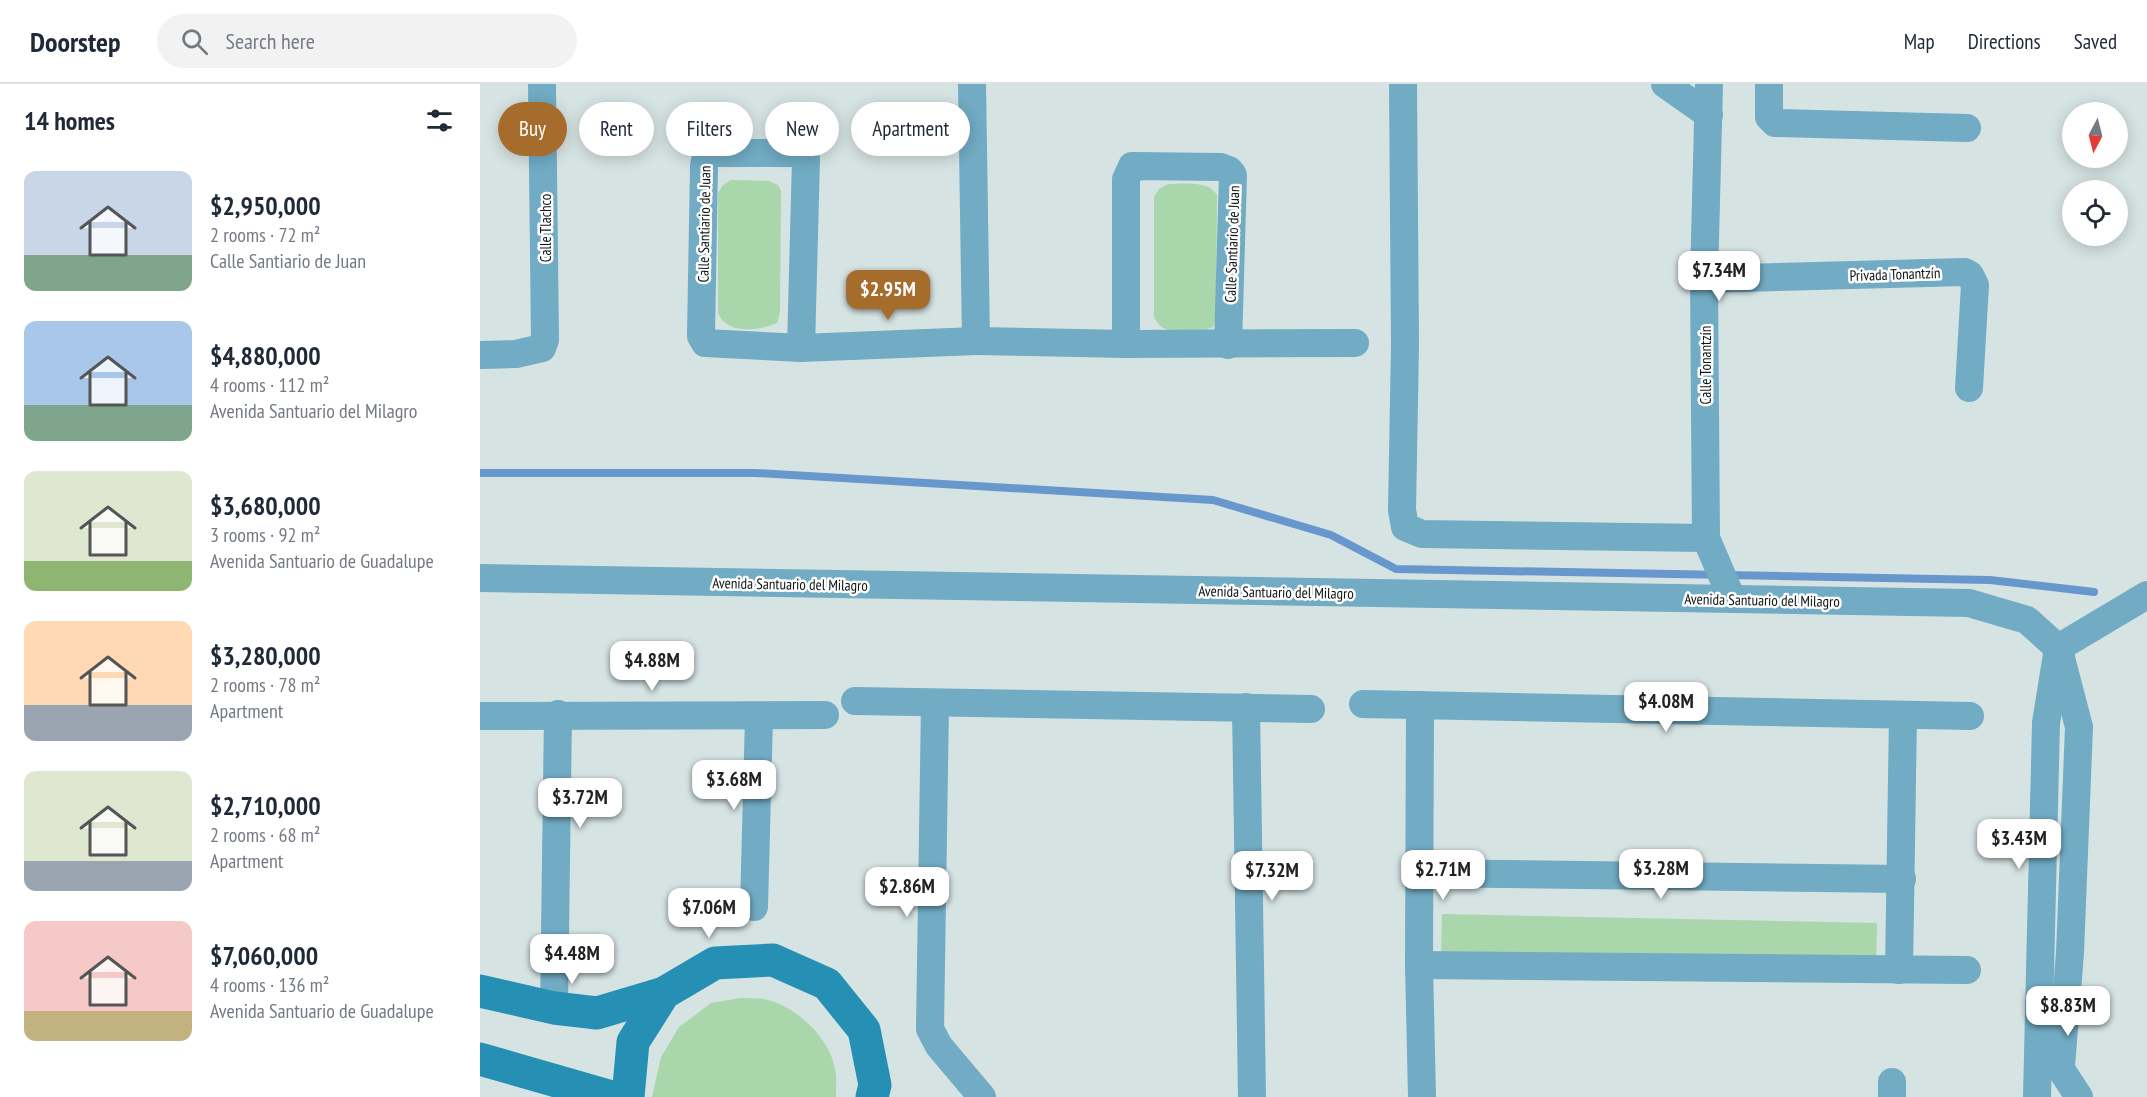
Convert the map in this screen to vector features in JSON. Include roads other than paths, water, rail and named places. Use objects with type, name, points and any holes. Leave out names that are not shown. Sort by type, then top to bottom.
[{"type":"street","points":[[972,84],[976,341]]},
{"type":"street","points":[[1403,84],[1405,345],[1402,510],[1405,527],[1422,534],[1706,538]]},
{"type":"street","points":[[1665,84],[1709,115]]},
{"type":"street","name":"Calle Tonantzín","points":[[1709,84],[1704,279],[1706,538],[1732,599]]},
{"type":"street","points":[[1769,84],[1769,117],[1775,123],[1967,128]]},
{"type":"street","name":"Calle Tlachco","points":[[480,355],[516,354],[542,348],[545,340],[539,92]]},
{"type":"street","name":"Calle Santiario de Juan","points":[[801,348],[806,159],[797,153],[710,153],[706,156],[704,166],[702,340],[708,344],[801,348],[976,341],[1126,345],[1355,343]]},
{"type":"street","name":"Calle Santiario de Juan","points":[[1126,345],[1126,179],[1132,166],[1221,168],[1229,170],[1233,175],[1228,345]]},
{"type":"street","name":"Privada Tonantzín","points":[[1704,279],[1965,272],[1970,275],[1975,285],[1969,388]]},
{"type":"street","name":"Avenida Santuario del Milagro","points":[[480,579],[1969,603],[2027,620],[2058,648]]},
{"type":"street","points":[[2058,648],[2147,595]]},
{"type":"street","points":[[2037,1097],[2046,723],[2058,648]]},
{"type":"street","points":[[2058,648],[2079,727],[2070,953],[2061,1066]]},
{"type":"street","points":[[855,701],[1311,709]]},
{"type":"street","points":[[935,704],[930,1029],[939,1046],[982,1097]]},
{"type":"street","points":[[1363,704],[1970,716]]},
{"type":"street","points":[[1420,705],[1419,965],[1422,1097]]},
{"type":"street","points":[[1246,707],[1252,1097]]},
{"type":"street","points":[[554,1008],[558,714]]},
{"type":"street","points":[[480,716],[558,714],[759,717],[825,715]]},
{"type":"street","points":[[1899,970],[1903,715]]},
{"type":"street","points":[[754,907],[759,717]]},
{"type":"street","points":[[1420,873],[1902,879]]},
{"type":"street","points":[[480,992],[554,1008],[597,1013],[664,993],[715,963],[773,960],[827,984],[864,1030],[876,1085],[872,1097]]},
{"type":"street","points":[[1419,965],[1967,970]]},
{"type":"street","points":[[628,1097],[633,1042],[664,993]]},
{"type":"street","points":[[2038,1037],[2061,1066],[2079,1097]]},
{"type":"street","points":[[480,1059],[612,1097]]},
{"type":"waterway","points":[[480,473],[756,473],[1213,500],[1331,535],[1396,569],[1990,580],[2094,592]]}]
